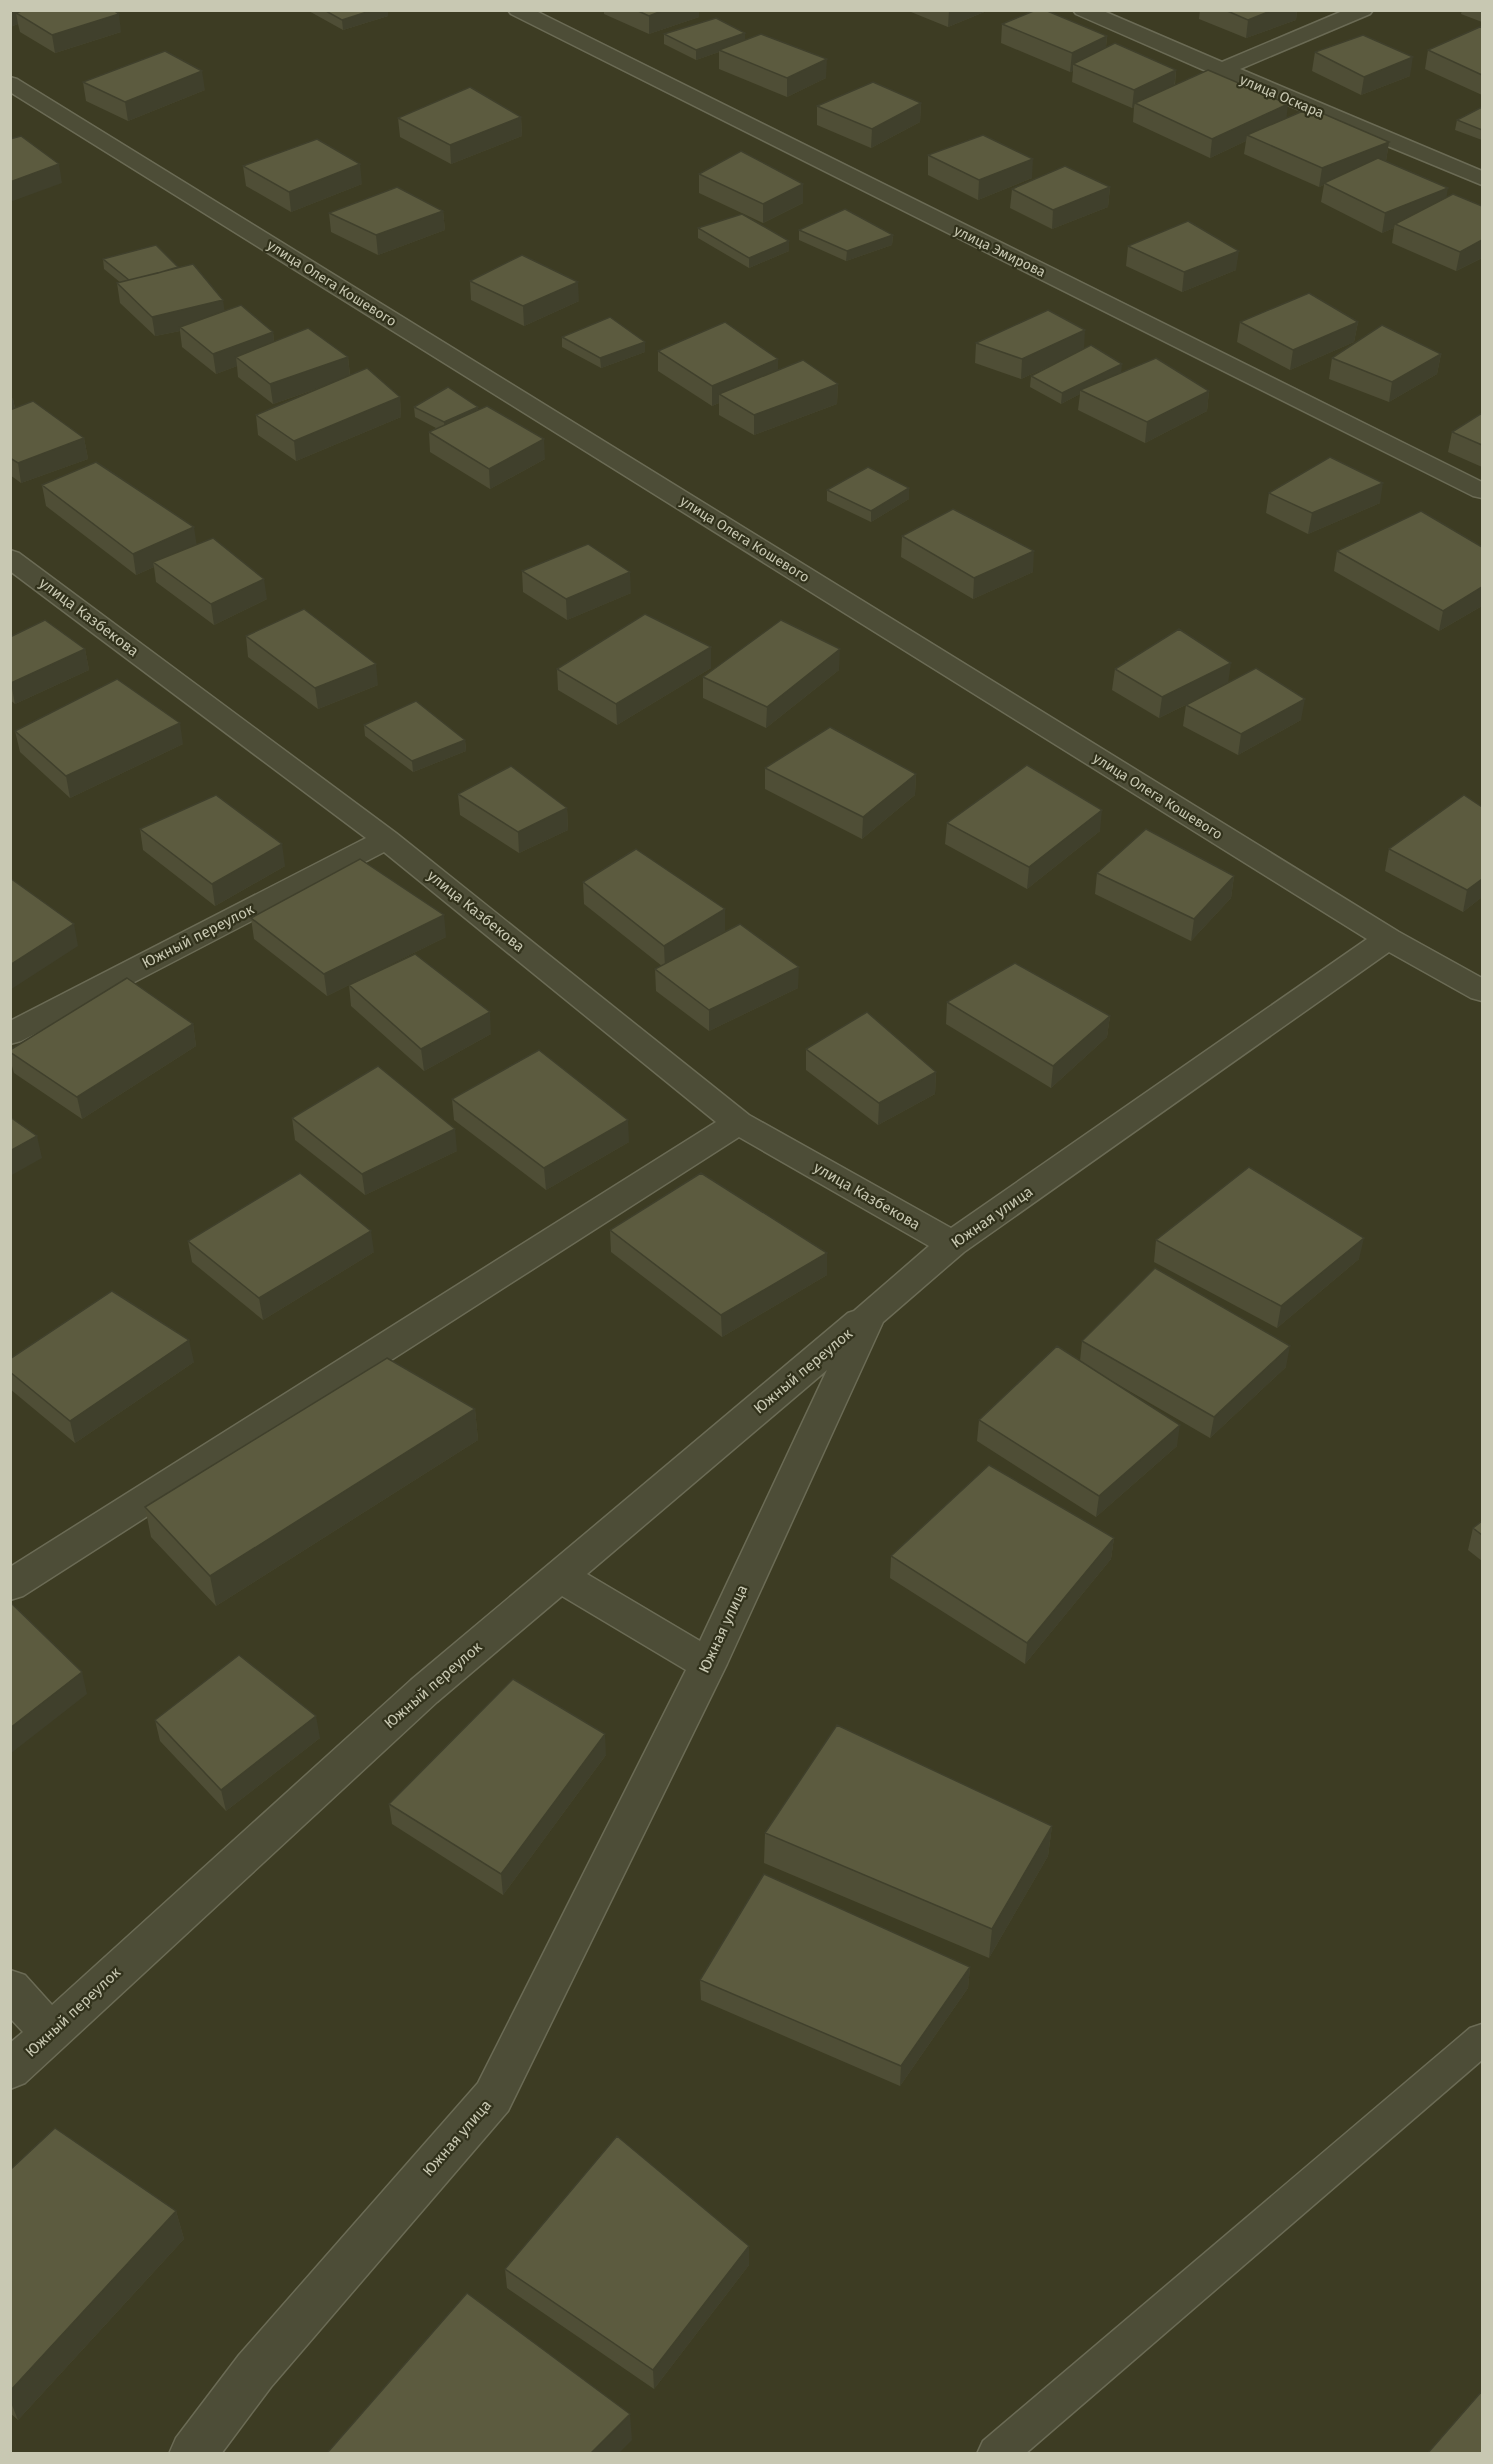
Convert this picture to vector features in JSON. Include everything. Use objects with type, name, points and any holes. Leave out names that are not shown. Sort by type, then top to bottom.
[{"type":"street","name":"улица Эмирова","points":[[518,10],[1482,491]]},
{"type":"street","name":"улица Оскара","points":[[1083,10],[1220,70],[1482,179]]},
{"type":"street","points":[[1220,70],[1363,10]]},
{"type":"street","name":"улица Олега Кошевого","points":[[10,83],[1388,939],[1482,991]]},
{"type":"street","name":"улица Казбекова","points":[[10,558],[386,839],[738,1123],[952,1244]]},
{"type":"street","name":"Южный переулок","points":[[10,1034],[386,839]]},
{"type":"street","name":"Южная улица","points":[[192,2454],[255,2371],[493,2097],[708,1664],[868,1315],[952,1244],[1388,939]]},
{"type":"street","points":[[10,1586],[738,1123]]},
{"type":"street","name":"Южный переулок","points":[[10,2070],[424,1690],[561,1577],[868,1315]]},
{"type":"street","points":[[561,1577],[708,1664]]},
{"type":"street","points":[[10,1988],[50,2033]]},
{"type":"lane","points":[[996,2454],[1482,2039]]},
{"type":"building","points":[[24,10],[113,10],[119,14],[52,35],[16,13]]},
{"type":"building","points":[[324,10],[373,10],[342,20]]},
{"type":"building","points":[[636,10],[664,10],[649,16]]},
{"type":"building","points":[[1036,10],[1045,10],[1107,36],[1072,53],[1002,24]]},
{"type":"building","points":[[1225,10],[1273,10],[1248,20]]},
{"type":"building","points":[[716,18],[745,33],[696,50],[664,34]]},
{"type":"building","points":[[1482,26],[1482,75],[1428,50]]},
{"type":"building","points":[[761,34],[827,59],[787,78],[719,50]]},
{"type":"building","points":[[1363,35],[1413,57],[1364,77],[1315,52]]},
{"type":"building","points":[[1115,43],[1176,70],[1134,90],[1073,64]]},
{"type":"building","points":[[165,51],[202,71],[125,102],[83,82]]},
{"type":"building","points":[[1208,70],[1288,104],[1212,139],[1135,103]]},
{"type":"building","points":[[873,82],[921,103],[872,129],[817,106]]},
{"type":"building","points":[[470,87],[521,117],[450,145],[398,118]]},
{"type":"building","points":[[1482,107],[1482,130],[1457,120]]},
{"type":"building","points":[[1310,108],[1389,142],[1322,168],[1247,135]]},
{"type":"building","points":[[983,135],[1033,159],[979,180],[928,155]]},
{"type":"building","points":[[21,136],[59,164],[10,182],[10,139]]},
{"type":"building","points":[[317,139],[360,164],[289,192],[243,166]]},
{"type":"building","points":[[741,151],[803,184],[763,204],[699,174]]},
{"type":"building","points":[[1378,158],[1448,188],[1385,213],[1324,183]]},
{"type":"building","points":[[1065,166],[1110,187],[1053,210],[1012,189]]},
{"type":"building","points":[[397,187],[443,211],[376,235],[329,213]]},
{"type":"building","points":[[1453,194],[1482,206],[1482,240],[1460,252],[1395,224]]},
{"type":"building","points":[[845,209],[893,235],[847,251],[799,230]]},
{"type":"building","points":[[742,214],[789,241],[749,258],[698,228]]},
{"type":"building","points":[[1188,221],[1239,251],[1184,272],[1128,246]]},
{"type":"building","points":[[156,245],[178,267],[129,280],[103,259]]},
{"type":"building","points":[[522,255],[578,282],[523,306],[470,281]]},
{"type":"building","points":[[193,264],[223,300],[152,317],[117,283]]},
{"type":"building","points":[[1309,293],[1358,322],[1293,350],[1240,322]]},
{"type":"building","points":[[241,305],[273,332],[213,354],[180,327]]},
{"type":"building","points":[[1048,310],[1085,330],[1022,359],[976,343]]},
{"type":"building","points":[[610,317],[645,342],[600,358],[562,337]]},
{"type":"building","points":[[725,322],[778,359],[712,386],[658,351]]},
{"type":"building","points":[[1382,325],[1441,354],[1392,382],[1332,358]]},
{"type":"building","points":[[308,328],[348,357],[270,384],[236,357]]},
{"type":"building","points":[[1091,345],[1122,364],[1062,393],[1031,376]]},
{"type":"building","points":[[1156,358],[1209,391],[1147,422],[1080,390]]},
{"type":"building","points":[[803,360],[838,384],[754,415],[719,394]]},
{"type":"building","points":[[367,368],[400,397],[294,441],[256,415]]},
{"type":"building","points":[[448,387],[478,407],[444,422],[414,407]]},
{"type":"building","points":[[33,401],[84,438],[18,463],[10,458],[10,410]]},
{"type":"building","points":[[487,406],[544,439],[489,469],[429,432]]},
{"type":"building","points":[[1482,413],[1482,445],[1452,432]]},
{"type":"building","points":[[1330,457],[1383,483],[1312,513],[1269,493]]},
{"type":"building","points":[[96,462],[194,527],[133,554],[42,485]]},
{"type":"building","points":[[868,467],[909,488],[871,511],[827,490]]},
{"type":"building","points":[[953,509],[1034,551],[974,578],[902,536]]},
{"type":"building","points":[[1421,511],[1482,547],[1482,587],[1443,611],[1337,551]]},
{"type":"building","points":[[213,538],[264,579],[211,604],[153,562]]},
{"type":"building","points":[[588,544],[630,572],[566,599],[522,571]]},
{"type":"building","points":[[304,609],[376,664],[315,688],[246,636]]},
{"type":"building","points":[[645,614],[711,647],[616,704],[557,669]]},
{"type":"building","points":[[45,620],[85,649],[11,683],[10,637]]},
{"type":"building","points":[[781,620],[840,649],[767,707],[703,677]]},
{"type":"building","points":[[1179,629],[1231,663],[1162,697],[1115,669]]},
{"type":"building","points":[[1256,668],[1305,699],[1241,734],[1186,705]]},
{"type":"building","points":[[117,679],[180,723],[66,776],[15,731]]},
{"type":"building","points":[[416,701],[465,740],[412,761],[364,725]]},
{"type":"building","points":[[830,727],[916,774],[863,817],[765,768]]},
{"type":"building","points":[[1027,765],[1102,810],[1029,867],[947,823]]},
{"type":"building","points":[[511,766],[567,808],[518,832],[458,794]]},
{"type":"building","points":[[216,795],[282,844],[212,884],[140,829]]},
{"type":"building","points":[[1464,795],[1482,807],[1482,879],[1467,890],[1389,849]]},
{"type":"building","points":[[1146,829],[1234,876],[1194,919],[1097,873]]},
{"type":"building","points":[[636,849],[725,909],[664,946],[583,882]]},
{"type":"building","points":[[360,859],[444,915],[324,974],[251,918]]},
{"type":"building","points":[[10,878],[74,924],[10,965]]},
{"type":"building","points":[[740,924],[799,967],[709,1010],[655,969]]},
{"type":"building","points":[[415,954],[490,1012],[421,1049],[349,985]]},
{"type":"building","points":[[1015,963],[1110,1016],[1053,1066],[947,1002]]},
{"type":"building","points":[[127,978],[193,1024],[77,1097],[10,1052],[10,1050]]},
{"type":"building","points":[[867,1012],[936,1072],[879,1103],[806,1049]]},
{"type":"building","points":[[539,1050],[628,1120],[544,1168],[452,1099]]},
{"type":"building","points":[[378,1066],[455,1129],[362,1174],[292,1118]]},
{"type":"building","points":[[10,1117],[37,1136],[10,1151]]},
{"type":"building","points":[[1249,1167],[1364,1238],[1281,1306],[1156,1240]]},
{"type":"building","points":[[300,1173],[371,1231],[259,1298],[188,1241]]},
{"type":"building","points":[[701,1173],[827,1253],[721,1315],[610,1230]]},
{"type":"building","points":[[1155,1268],[1290,1346],[1214,1417],[1082,1341]]},
{"type":"building","points":[[112,1291],[189,1340],[70,1421],[10,1372],[10,1359]]},
{"type":"building","points":[[1057,1346],[1180,1425],[1099,1496],[979,1420]]},
{"type":"building","points":[[387,1358],[475,1409],[210,1576],[145,1507]]},
{"type":"building","points":[[989,1465],[1114,1538],[1027,1643],[891,1556]]},
{"type":"building","points":[[1482,1521],[1482,1535],[1473,1528]]},
{"type":"building","points":[[10,1602],[82,1672],[10,1728]]},
{"type":"building","points":[[239,1655],[316,1716],[221,1790],[155,1720]]},
{"type":"building","points":[[513,1679],[605,1734],[501,1874],[389,1804]]},
{"type":"building","points":[[837,1725],[1052,1826],[992,1929],[765,1833]]},
{"type":"building","points":[[764,1874],[970,1967],[901,2066],[700,1980]]},
{"type":"building","points":[[55,2128],[176,2211],[10,2391],[10,2170]]},
{"type":"building","points":[[617,2136],[749,2246],[653,2370],[505,2269]]},
{"type":"building","points":[[467,2293],[630,2414],[590,2454],[330,2454],[328,2452]]},
{"type":"building","points":[[1482,2391],[1482,2454],[1427,2454]]}]
